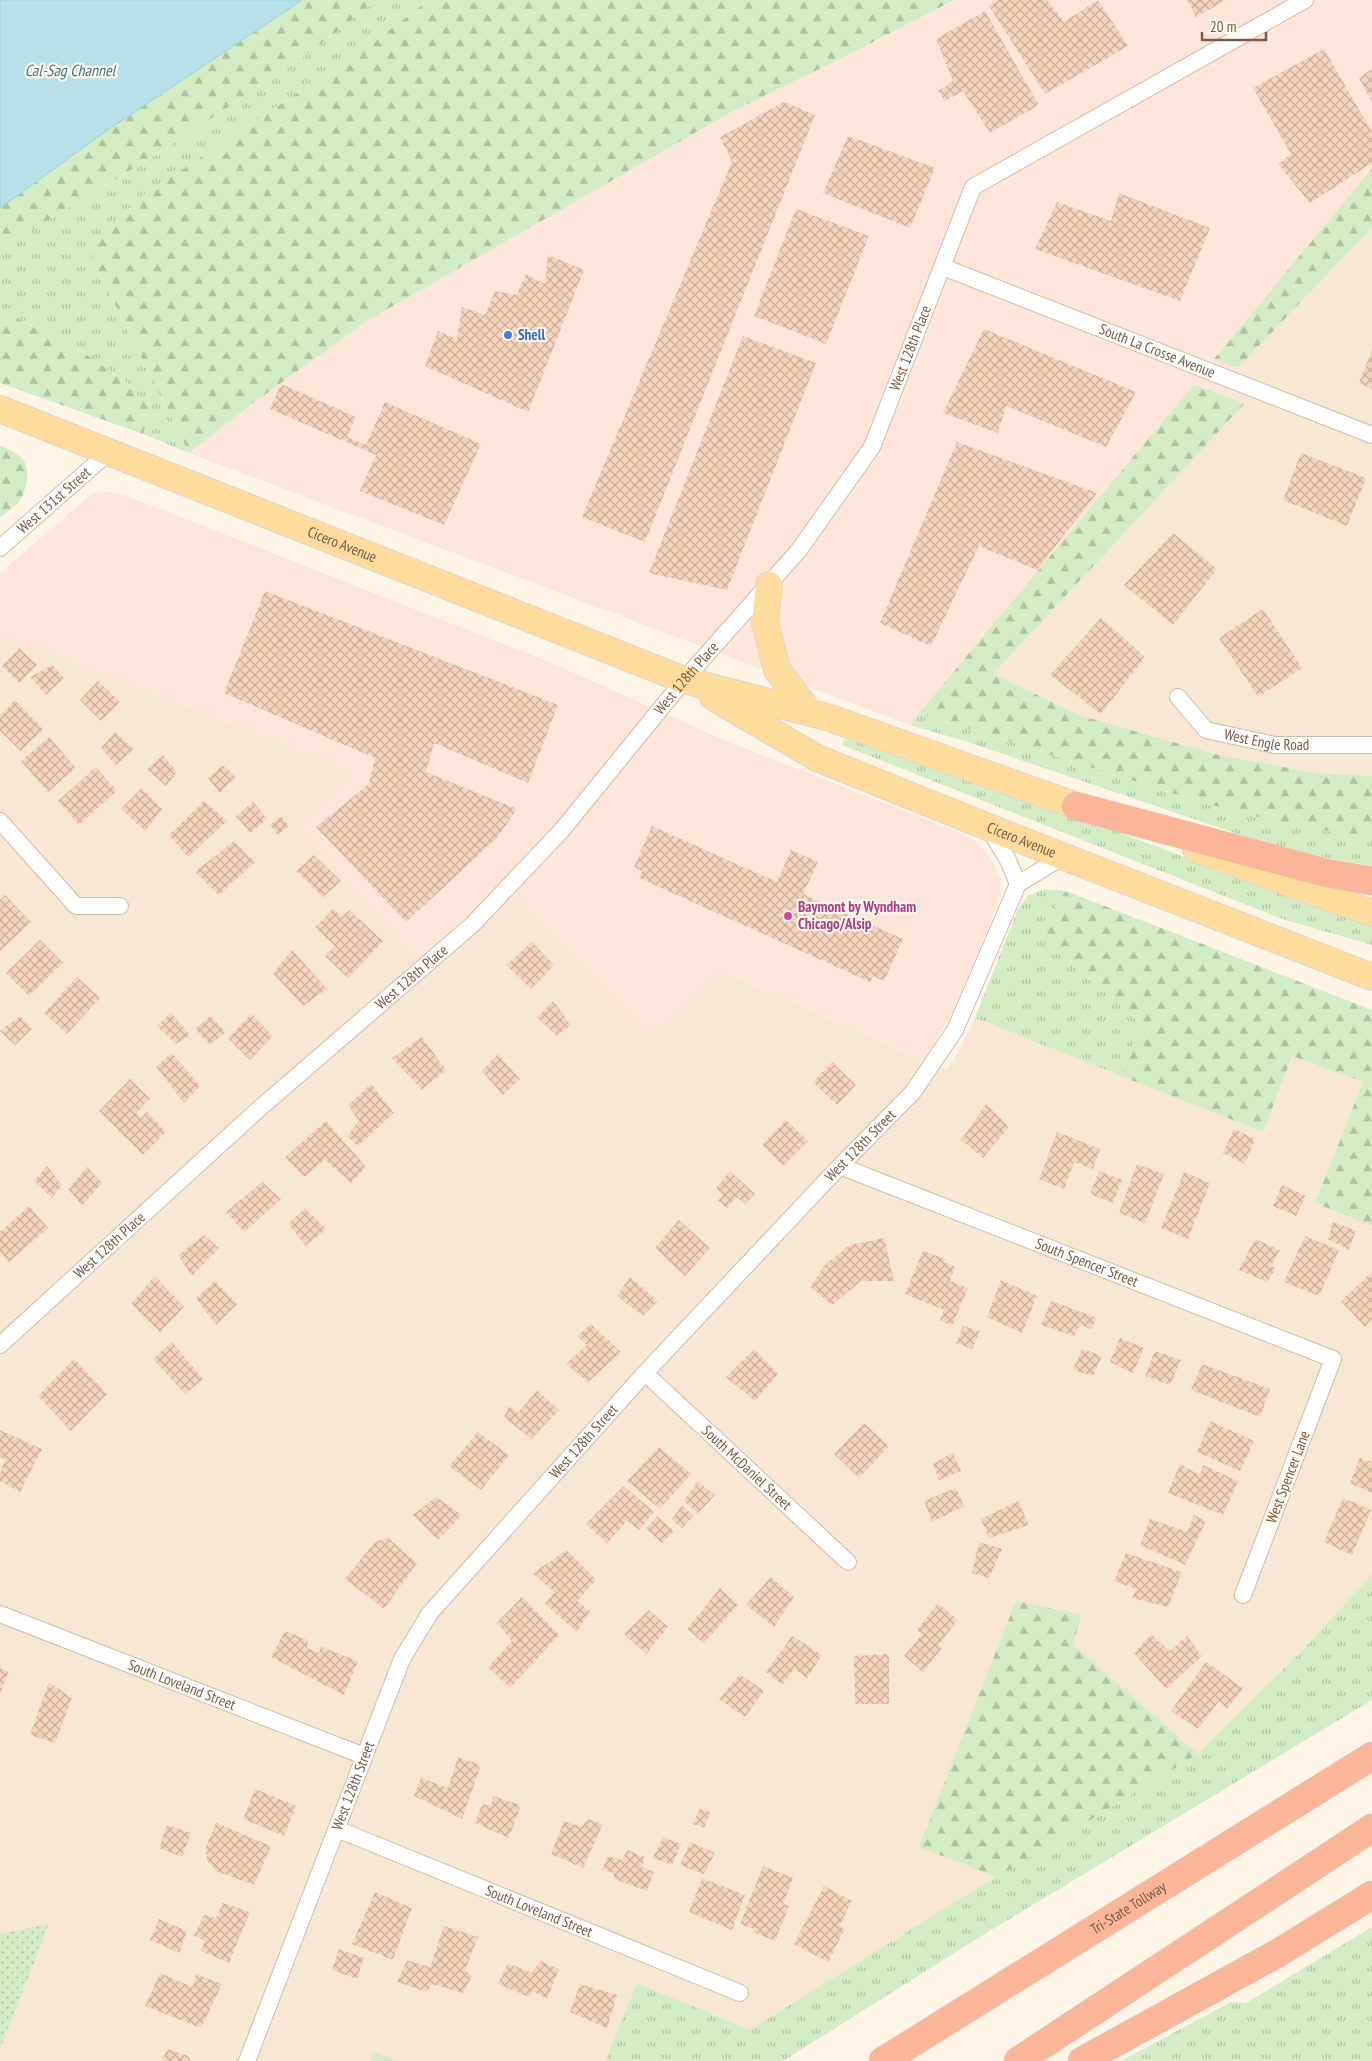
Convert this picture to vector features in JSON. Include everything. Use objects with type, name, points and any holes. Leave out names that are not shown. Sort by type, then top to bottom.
[{"type":"highway","points":[[1076,806],[1326,873],[1372,881]]},
{"type":"highway","name":"Tri-State Tollway","points":[[883,2061],[1372,1756]]},
{"type":"highway","points":[[1018,2061],[1372,1828]]},
{"type":"highway","points":[[1082,2061],[1278,1953],[1372,1895]]},
{"type":"main road","name":"Cicero Avenue","points":[[0,409],[684,680],[830,718],[1372,913]]},
{"type":"main road","points":[[769,585],[765,623],[777,670],[808,712]]},
{"type":"main road","name":"Cicero Avenue","points":[[684,680],[817,758],[1372,977]]},
{"type":"street","name":"West 128th Place","points":[[0,1345],[260,1108],[472,925],[562,830],[684,680],[799,550],[872,448],[973,187],[1305,0]]},
{"type":"street","name":"South La Crosse Avenue","points":[[943,267],[1372,435]]},
{"type":"street","name":"West 131st Street","points":[[0,548],[109,452]]},
{"type":"street","name":"West Engle Road","points":[[1178,697],[1206,730],[1275,745],[1372,745]]},
{"type":"street","points":[[0,821],[76,906],[120,906]]},
{"type":"street","points":[[988,827],[1008,860],[1018,884],[1064,856]]},
{"type":"street","name":"West 128th Street","points":[[247,2061],[402,1659],[430,1613],[645,1373],[840,1166],[913,1092],[955,1030],[1018,884]]},
{"type":"street","name":"South Spencer Street","points":[[840,1166],[1333,1359]]},
{"type":"street","name":"West Spencer Lane","points":[[1243,1595],[1333,1359]]},
{"type":"street","name":"South McDaniel Street","points":[[645,1373],[848,1562]]},
{"type":"street","name":"South Loveland Street","points":[[0,1614],[364,1756]]},
{"type":"street","name":"South Loveland Street","points":[[337,1829],[740,1993]]},
{"type":"shaded area","points":[[954,0],[1372,0],[1372,168],[1214,359],[1238,368],[1219,394],[1194,384],[910,725],[189,453],[248,407],[365,322],[735,110],[846,56]]},
{"type":"shaded area","points":[[1372,227],[1372,776],[1316,773],[1219,755],[1082,716],[993,674],[1243,404],[1219,394],[1238,368]]},
{"type":"shaded area","points":[[106,492],[127,496],[554,664],[719,738],[971,837],[989,855],[1000,878],[1000,895],[992,919],[953,1011],[925,1060],[720,970],[650,1037],[516,896],[431,976],[300,828],[353,772],[0,633],[0,573],[92,494]]},
{"type":"shaded area","points":[[0,633],[353,772],[431,976],[516,895],[650,1036],[719,970],[947,1070],[975,1018],[1263,1132],[1292,1056],[1363,1082],[1315,1203],[1372,1226],[1372,1574],[1301,1652],[1198,1754],[932,1916],[750,2030],[637,1983],[605,2061],[397,2061],[374,2053],[370,2061],[0,2061]]},
{"type":"green space","points":[[302,0],[378,0],[301,59],[159,153],[0,249],[0,208],[106,131]]},
{"type":"green space","points":[[378,0],[429,0],[375,41],[138,199],[89,252],[189,453],[143,434],[151,410],[125,381],[85,354],[0,309],[0,249],[159,153],[301,59]]},
{"type":"green space","points":[[429,0],[954,0],[846,56],[735,110],[365,322],[248,407],[189,453],[89,252],[138,199],[375,41]]},
{"type":"green space","points":[[1372,168],[1372,227],[1238,368],[1214,359]]},
{"type":"green space","points":[[0,309],[85,354],[125,381],[151,410],[143,434],[0,383]]},
{"type":"green space","points":[[1194,384],[1244,404],[993,674],[1082,716],[1219,755],[1316,773],[1372,776],[1372,839],[1278,822],[1200,802],[919,713]]},
{"type":"green space","points":[[0,446],[22,458],[26,466],[27,476],[21,499],[0,518]]},
{"type":"green space","points":[[919,713],[1200,802],[1278,822],[1372,839],[1372,866],[1287,851],[968,742],[910,725]]},
{"type":"green space","points":[[844,739],[930,762],[1372,927],[1372,945],[1282,919],[842,745]]},
{"type":"green space","points":[[1044,889],[1066,891],[1036,932],[1141,1024],[1121,1076],[975,1018],[1018,909],[1028,896]]},
{"type":"green space","points":[[1066,891],[1372,1010],[1372,1226],[1315,1203],[1363,1082],[1292,1056],[1263,1132],[1121,1076],[1141,1024],[1036,932]]},
{"type":"green space","points":[[1372,1574],[1372,1700],[983,1935],[783,2061],[605,2061],[637,1983],[750,2030],[932,1916],[1198,1754],[1301,1652]]},
{"type":"green space","points":[[1016,1601],[1081,1615],[1073,1645],[1198,1754],[997,1877],[919,1847]]},
{"type":"green space","points":[[49,1924],[0,2049],[0,1934]]},
{"type":"green space","points":[[1372,1927],[1372,2061],[1121,2061],[1231,2002],[1246,2003]]},
{"type":"green space","points":[[374,2052],[397,2061],[370,2061]]},
{"type":"water","name":"Cal-Sag Channel","points":[[0,0],[302,0],[106,131],[0,208]]},
{"type":"building","points":[[998,0],[1047,0],[1064,22],[1098,0],[1128,46],[1045,94],[989,6]]},
{"type":"building","points":[[1187,0],[1226,0],[1196,17]]},
{"type":"building","points":[[985,11],[1039,105],[990,133],[963,91],[945,101],[938,91],[953,81],[936,39]]},
{"type":"building","points":[[1324,49],[1372,132],[1372,163],[1310,203],[1278,164],[1291,154],[1253,88]]},
{"type":"building","points":[[1372,69],[1372,102],[1359,78]]},
{"type":"building","points":[[784,102],[815,115],[645,542],[582,517],[732,162],[720,137]]},
{"type":"building","points":[[848,136],[935,168],[910,228],[823,193]]},
{"type":"building","points":[[1119,193],[1210,228],[1180,301],[1035,249],[1057,202],[1111,221]]},
{"type":"building","points":[[796,209],[869,236],[826,344],[754,316]]},
{"type":"building","name":"Shell","points":[[548,255],[584,270],[528,412],[425,366],[438,331],[457,339],[462,307],[485,315],[495,291],[517,295],[526,274],[545,284]]},
{"type":"building","points":[[984,329],[1136,392],[1106,447],[1006,406],[998,433],[943,413]]},
{"type":"building","points":[[743,336],[816,363],[727,590],[649,573]]},
{"type":"building","points":[[1372,350],[1372,389],[1359,383]]},
{"type":"building","points":[[281,384],[356,417],[347,437],[366,445],[385,402],[481,444],[444,525],[360,491],[376,455],[270,409]]},
{"type":"building","points":[[957,442],[1097,493],[1037,570],[979,546],[931,646],[880,623]]},
{"type":"building","points":[[1301,453],[1366,478],[1347,526],[1283,500]]},
{"type":"building","points":[[1173,533],[1217,569],[1173,625],[1124,585]]},
{"type":"building","points":[[265,591],[558,705],[528,783],[434,743],[426,772],[517,809],[497,838],[406,922],[316,827],[369,784],[375,758],[224,693]]},
{"type":"building","points":[[1263,609],[1302,668],[1258,697],[1219,638]]},
{"type":"building","points":[[1101,618],[1145,657],[1101,714],[1050,675]]},
{"type":"building","points":[[19,648],[37,665],[19,683],[2,666]]},
{"type":"building","points":[[52,665],[64,678],[46,695],[30,677]]},
{"type":"building","points":[[98,681],[120,702],[101,721],[80,700]]},
{"type":"building","points":[[15,700],[43,729],[21,751],[0,731],[0,716]]},
{"type":"building","points":[[115,732],[134,749],[116,765],[101,748]]},
{"type":"building","points":[[49,737],[76,768],[48,792],[21,761]]},
{"type":"building","points":[[163,755],[177,772],[166,786],[147,769]]},
{"type":"building","points":[[223,765],[236,777],[220,793],[208,778]]},
{"type":"building","points":[[96,767],[117,791],[79,825],[58,801]]},
{"type":"building","points":[[142,788],[162,809],[145,831],[121,809]]},
{"type":"building","points":[[204,801],[227,821],[188,857],[169,835]]},
{"type":"building","points":[[253,802],[267,819],[250,833],[236,816]]},
{"type":"building","points":[[281,816],[289,826],[278,835],[270,825]]},
{"type":"building","name":"Baymont by Wyndham Chicago/Alsip","points":[[652,826],[777,882],[791,850],[818,862],[803,894],[903,939],[884,981],[873,976],[870,982],[639,878],[642,871],[634,867]]},
{"type":"building","points":[[234,841],[255,862],[219,895],[195,872]]},
{"type":"building","points":[[314,855],[341,881],[323,897],[296,871]]},
{"type":"building","points":[[5,895],[31,922],[0,951],[0,900]]},
{"type":"building","points":[[333,909],[342,917],[349,910],[383,941],[348,978],[325,956],[335,946],[315,927]]},
{"type":"building","points":[[40,940],[63,963],[29,996],[6,973]]},
{"type":"building","points":[[532,942],[554,965],[531,989],[506,965]]},
{"type":"building","points":[[292,950],[327,989],[303,1006],[273,973]]},
{"type":"building","points":[[77,977],[100,998],[67,1034],[44,1013]]},
{"type":"building","points":[[553,1001],[571,1025],[557,1036],[537,1017]]},
{"type":"building","points":[[171,1013],[190,1035],[176,1044],[157,1026]]},
{"type":"building","points":[[251,1014],[273,1036],[250,1060],[228,1038]]},
{"type":"building","points":[[20,1016],[32,1029],[15,1045],[0,1031]]},
{"type":"building","points":[[210,1016],[226,1032],[210,1045],[195,1029]]},
{"type":"building","points":[[422,1037],[446,1070],[422,1090],[392,1058]]},
{"type":"building","points":[[172,1053],[200,1086],[184,1103],[156,1067]]},
{"type":"building","points":[[498,1054],[520,1079],[503,1095],[482,1071]]},
{"type":"building","points":[[832,1062],[856,1085],[837,1105],[813,1082]]},
{"type":"building","points":[[130,1079],[150,1099],[136,1113],[141,1118],[147,1112],[166,1132],[143,1155],[99,1111]]},
{"type":"building","points":[[371,1084],[394,1113],[358,1146],[347,1136],[359,1121],[348,1105]]},
{"type":"building","points":[[986,1104],[1009,1127],[983,1158],[961,1140]]},
{"type":"building","points":[[786,1120],[808,1141],[783,1166],[762,1145]]},
{"type":"building","points":[[326,1121],[366,1167],[351,1183],[325,1160],[304,1177],[285,1157]]},
{"type":"building","points":[[1234,1129],[1255,1139],[1245,1164],[1223,1153]]},
{"type":"building","points":[[1057,1132],[1100,1149],[1093,1169],[1074,1162],[1064,1189],[1039,1179]]},
{"type":"building","points":[[1137,1164],[1164,1174],[1145,1223],[1119,1213]]},
{"type":"building","points":[[47,1166],[62,1185],[52,1198],[34,1181]]},
{"type":"building","points":[[87,1167],[102,1183],[82,1206],[68,1189]]},
{"type":"building","points":[[730,1171],[755,1194],[745,1204],[737,1197],[727,1208],[718,1201],[723,1195],[716,1188]]},
{"type":"building","points":[[1099,1171],[1122,1180],[1113,1203],[1090,1194]]},
{"type":"building","points":[[1184,1172],[1210,1183],[1188,1239],[1161,1228]]},
{"type":"building","points":[[262,1182],[281,1199],[244,1232],[226,1212]]},
{"type":"building","points":[[1282,1185],[1306,1196],[1296,1216],[1273,1206]]},
{"type":"building","points":[[29,1206],[48,1228],[9,1262],[0,1252],[0,1232]]},
{"type":"building","points":[[305,1208],[326,1229],[306,1246],[288,1224]]},
{"type":"building","points":[[679,1220],[710,1248],[685,1276],[655,1248]]},
{"type":"building","points":[[1333,1222],[1356,1231],[1349,1250],[1328,1239]]},
{"type":"building","points":[[204,1235],[219,1248],[192,1276],[178,1255]]},
{"type":"building","points":[[1305,1236],[1339,1250],[1319,1296],[1284,1282]]},
{"type":"building","points":[[884,1238],[894,1281],[861,1281],[832,1305],[810,1287],[825,1265],[850,1245]]},
{"type":"building","points":[[1255,1239],[1280,1250],[1271,1266],[1276,1268],[1267,1282],[1239,1270]]},
{"type":"building","points":[[923,1251],[945,1259],[944,1262],[955,1267],[950,1281],[968,1288],[952,1326],[940,1320],[944,1310],[905,1294]]},
{"type":"building","points":[[1372,1272],[1372,1319],[1365,1327],[1341,1301]]},
{"type":"building","points":[[155,1276],[184,1307],[160,1332],[131,1304]]},
{"type":"building","points":[[630,1277],[658,1301],[643,1316],[617,1296]]},
{"type":"building","points":[[1001,1280],[1037,1296],[1022,1333],[987,1317]]},
{"type":"building","points":[[215,1281],[237,1304],[216,1325],[196,1298]]},
{"type":"building","points":[[1051,1301],[1097,1318],[1091,1329],[1080,1325],[1074,1336],[1041,1325]]},
{"type":"building","points":[[591,1324],[621,1352],[588,1382],[566,1364],[587,1345],[577,1336]]},
{"type":"building","points":[[963,1326],[980,1331],[972,1349],[956,1343]]},
{"type":"building","points":[[1120,1338],[1144,1348],[1133,1373],[1110,1362]]},
{"type":"building","points":[[172,1342],[203,1379],[185,1394],[153,1359]]},
{"type":"building","points":[[754,1349],[778,1374],[755,1401],[726,1377]]},
{"type":"building","points":[[1082,1349],[1102,1356],[1093,1376],[1073,1370]]},
{"type":"building","points":[[1155,1351],[1181,1360],[1170,1385],[1145,1376]]},
{"type":"building","points":[[74,1359],[107,1394],[71,1431],[38,1396]]},
{"type":"building","points":[[1202,1364],[1270,1389],[1260,1417],[1191,1390]]},
{"type":"building","points":[[537,1390],[559,1410],[531,1439],[504,1417],[509,1406],[518,1413]]},
{"type":"building","points":[[1210,1421],[1254,1441],[1240,1471],[1197,1452]]},
{"type":"building","points":[[864,1423],[889,1446],[859,1478],[834,1454]]},
{"type":"building","points":[[0,1430],[42,1449],[20,1492],[0,1481],[0,1473],[5,1460],[0,1457]]},
{"type":"building","points":[[478,1432],[509,1455],[481,1490],[449,1466]]},
{"type":"building","points":[[659,1447],[691,1474],[660,1509],[627,1481]]},
{"type":"building","points":[[953,1453],[961,1471],[939,1480],[933,1464]]},
{"type":"building","points":[[1360,1458],[1372,1462],[1372,1493],[1350,1483]]},
{"type":"building","points":[[1180,1464],[1200,1475],[1203,1465],[1238,1481],[1223,1515],[1168,1493]]},
{"type":"building","points":[[698,1482],[715,1495],[698,1513],[683,1501]]},
{"type":"building","points":[[624,1486],[654,1512],[639,1530],[627,1521],[607,1543],[586,1524]]},
{"type":"building","points":[[956,1488],[964,1506],[932,1522],[924,1501]]},
{"type":"building","points":[[436,1497],[462,1515],[438,1540],[413,1515]]},
{"type":"building","points":[[1343,1498],[1371,1510],[1352,1555],[1324,1542]]},
{"type":"building","points":[[1018,1501],[1029,1525],[989,1538],[981,1519]]},
{"type":"building","points":[[682,1506],[694,1515],[682,1528],[671,1520]]},
{"type":"building","points":[[1194,1515],[1206,1521],[1185,1565],[1140,1545],[1150,1519],[1187,1532]]},
{"type":"building","points":[[657,1516],[674,1531],[662,1543],[646,1529]]},
{"type":"building","points":[[388,1538],[417,1563],[384,1609],[345,1579],[375,1542]]},
{"type":"building","points":[[979,1542],[1002,1549],[989,1578],[972,1573]]},
{"type":"building","points":[[567,1550],[596,1580],[577,1601],[590,1611],[577,1632],[545,1604],[554,1592],[533,1573]]},
{"type":"building","points":[[1126,1553],[1182,1572],[1168,1607],[1132,1598],[1136,1589],[1114,1581]]},
{"type":"building","points":[[771,1577],[794,1597],[774,1627],[746,1605]]},
{"type":"building","points":[[720,1588],[738,1605],[704,1643],[687,1629]]},
{"type":"building","points":[[522,1597],[559,1635],[510,1688],[488,1667],[512,1641],[497,1623]]},
{"type":"building","points":[[938,1603],[958,1620],[938,1645],[942,1648],[923,1672],[904,1656],[922,1634],[917,1630]]},
{"type":"building","points":[[649,1610],[668,1627],[646,1654],[624,1634]]},
{"type":"building","points":[[285,1631],[308,1640],[307,1648],[319,1653],[321,1647],[358,1661],[344,1695],[271,1657]]},
{"type":"building","points":[[1151,1634],[1170,1651],[1187,1636],[1202,1656],[1166,1689],[1134,1653]]},
{"type":"building","points":[[792,1636],[822,1655],[807,1678],[794,1669],[782,1685],[766,1672]]},
{"type":"building","points":[[889,1654],[889,1704],[855,1704],[854,1656]]},
{"type":"building","points":[[1206,1662],[1243,1688],[1227,1709],[1219,1701],[1198,1729],[1171,1711]]},
{"type":"building","points":[[0,1668],[9,1672],[0,1693]]},
{"type":"building","points":[[740,1674],[764,1691],[745,1717],[719,1699]]},
{"type":"building","points":[[49,1682],[72,1698],[55,1743],[30,1735]]},
{"type":"building","points":[[458,1757],[481,1765],[462,1819],[414,1796],[421,1778],[448,1788]]},
{"type":"building","points":[[255,1789],[296,1806],[284,1836],[243,1819]]},
{"type":"building","points":[[493,1796],[521,1805],[509,1838],[475,1823],[482,1804],[491,1806]]},
{"type":"building","points":[[700,1809],[711,1812],[704,1828],[693,1824]]},
{"type":"building","points":[[587,1819],[603,1824],[583,1868],[551,1854],[564,1821],[582,1827]]},
{"type":"building","points":[[216,1823],[271,1846],[254,1885],[216,1871],[207,1860],[206,1847]]},
{"type":"building","points":[[167,1825],[191,1833],[182,1857],[159,1848]]},
{"type":"building","points":[[663,1837],[681,1844],[672,1865],[653,1858]]},
{"type":"building","points":[[690,1842],[715,1853],[704,1874],[680,1865]]},
{"type":"building","points":[[627,1850],[645,1857],[642,1867],[654,1872],[647,1891],[614,1879],[614,1873],[602,1870],[608,1856],[622,1860]]},
{"type":"building","points":[[763,1866],[793,1878],[783,1904],[789,1906],[775,1941],[753,1932],[754,1929],[740,1924]]},
{"type":"building","points":[[702,1878],[745,1895],[732,1930],[689,1912]]},
{"type":"building","points":[[824,1886],[852,1901],[839,1926],[845,1929],[828,1962],[794,1944]]},
{"type":"building","points":[[375,1892],[412,1908],[393,1960],[352,1944]]},
{"type":"building","points":[[223,1903],[250,1912],[229,1963],[201,1951],[205,1941],[194,1935],[204,1915],[216,1918]]},
{"type":"building","points":[[159,1919],[187,1931],[179,1953],[150,1940]]},
{"type":"building","points":[[444,1926],[478,1937],[465,1970],[472,1976],[463,1993],[432,1984],[427,1992],[397,1982],[407,1960],[430,1967]]},
{"type":"building","points":[[339,1949],[364,1958],[357,1979],[332,1970]]},
{"type":"building","points":[[540,1961],[559,1969],[547,1999],[532,1991],[529,1997],[498,1984],[508,1963],[532,1973]]},
{"type":"building","points":[[160,1973],[193,1987],[196,1974],[222,1984],[201,2028],[145,2006]]},
{"type":"building","points":[[580,1984],[617,1995],[607,2028],[570,2012]]},
{"type":"building","points":[[167,2049],[191,2057],[189,2061],[162,2061]]},
{"type":"place","name":"Shell","points":[[508,335]]},
{"type":"place","name":"Baymont by Wyndham Chicago/Alsip","points":[[788,916]]}]
